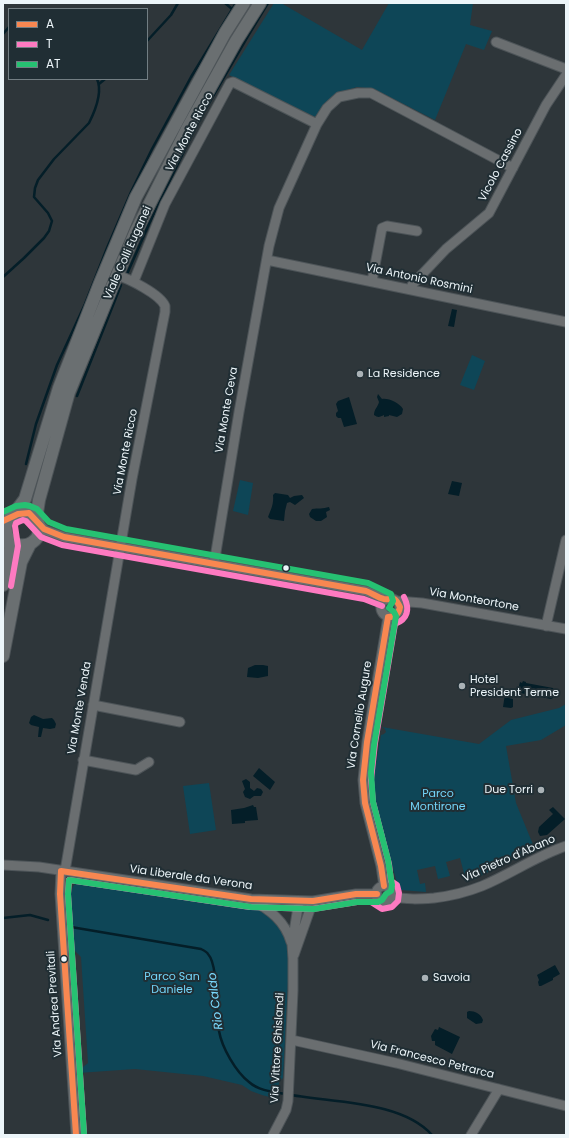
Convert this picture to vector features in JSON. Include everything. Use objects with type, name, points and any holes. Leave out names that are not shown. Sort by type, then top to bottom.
[{"type":"main road","name":"Viale Colli Euganei","points":[[7,526],[25,499],[59,388],[100,283],[136,197],[224,33],[244,3]]},
{"type":"main road","name":"Viale Colli Euganei","points":[[3,656],[21,562],[39,532],[37,521],[39,500],[69,392],[117,275],[149,203],[187,129],[236,41],[260,3]]},
{"type":"main road","points":[[7,526],[22,512],[30,514],[37,521]]},
{"type":"main road","points":[[7,526],[15,544],[25,546],[32,542]]},
{"type":"main road","points":[[3,585],[10,545],[7,526]]},
{"type":"street","points":[[496,42],[566,69]]},
{"type":"street","name":"Vicolo Cassino","points":[[411,289],[412,285],[446,249],[489,213],[546,105],[566,75]]},
{"type":"street","name":"Via Monte Ricco","points":[[134,281],[165,204],[230,83],[233,82],[317,124]]},
{"type":"street","name":"Via Monte Ceva","points":[[214,564],[239,412],[267,260],[279,208],[317,124],[327,108],[339,97],[358,93],[371,93],[513,168]]},
{"type":"street","points":[[372,281],[382,228],[387,226],[417,231]]},
{"type":"street","name":"Via Antonio Rosmini","points":[[267,260],[566,322]]},
{"type":"street","name":"Via Monte Ricco","points":[[117,275],[134,281],[157,297],[165,306],[132,479],[121,548]]},
{"type":"street","points":[[37,521],[45,530],[64,537]]},
{"type":"street","points":[[32,542],[46,537],[64,537]]},
{"type":"street","name":"Via Monteortone","points":[[64,537],[366,591],[385,600],[391,598],[397,601],[422,603],[566,629]]},
{"type":"street","points":[[546,626],[566,540]]},
{"type":"street","name":"Via Monte Venda","points":[[63,871],[121,548]]},
{"type":"street","points":[[385,600],[382,602],[381,608],[384,614],[388,617],[393,617],[398,613],[400,607],[397,601]]},
{"type":"street","name":"Via Cornelio Augure","points":[[384,886],[381,866],[365,803],[363,780],[368,737],[388,617]]},
{"type":"street","points":[[93,705],[180,722]]},
{"type":"street","points":[[83,760],[136,770],[149,762]]},
{"type":"street","name":"Via Pietro d'Abano","points":[[392,896],[421,899],[463,892],[483,885],[542,855],[566,846]]},
{"type":"street","name":"Via Liberale da Verona","points":[[3,865],[39,867],[251,899],[313,901],[356,894],[377,894]]},
{"type":"street","name":"Via Andrea Previtali","points":[[63,871],[60,894],[76,1135]]},
{"type":"street","points":[[384,886],[390,889],[392,896],[389,900],[383,901],[378,898],[377,894],[380,888],[384,886]]},
{"type":"street","name":"Via Vittore Ghislandi","points":[[251,899],[276,916],[288,932],[292,944]]},
{"type":"street","name":"Via Vittore Ghislandi","points":[[273,1135],[286,1110],[288,1102],[292,1040],[292,944],[299,901]]},
{"type":"street","name":"Via Vittore Ghislandi","points":[[293,959],[313,901]]},
{"type":"street","name":"Via Francesco Petrarca","points":[[292,1040],[396,1063],[566,1106]]},
{"type":"street","points":[[471,1135],[499,1088]]},
{"type":"green space","points":[[274,3],[281,3],[362,50],[389,3],[473,3],[470,25],[492,31],[484,50],[466,44],[435,120],[374,89],[357,87],[337,93],[323,106],[315,117],[229,75]]},
{"type":"green space","points":[[472,355],[485,361],[474,390],[460,385]]},
{"type":"green space","points":[[240,480],[253,483],[248,515],[233,511]]},
{"type":"green space","name":"Parco Montirone","points":[[566,704],[566,725],[541,740],[506,746],[516,803],[534,847],[527,847],[526,853],[475,879],[466,881],[460,858],[446,862],[450,876],[438,879],[435,866],[417,870],[420,884],[425,883],[426,892],[401,890],[397,883],[378,816],[373,792],[373,781],[381,735],[386,732],[382,727],[479,744],[511,720],[559,708]]},
{"type":"green space","points":[[209,783],[216,830],[190,834],[183,786]]},
{"type":"green space","name":"Parco San Daniele","points":[[83,881],[252,907],[263,910],[278,923],[287,940],[289,963],[283,1078],[279,1082],[277,1099],[251,1091],[242,1085],[203,1076],[135,1069],[78,1073],[78,1071],[88,1063],[81,957],[73,949],[70,898],[74,885]]},
{"type":"shaded area","points":[[452,309],[457,310],[454,327],[448,326]]},
{"type":"shaded area","points":[[378,394],[382,399],[394,401],[399,405],[403,409],[402,414],[397,417],[389,415],[384,417],[384,415],[378,417],[374,415],[379,402],[377,397]]},
{"type":"shaded area","points":[[349,397],[357,424],[344,427],[341,418],[336,416],[338,411],[336,404],[338,401]]},
{"type":"shaded area","points":[[452,481],[462,483],[459,496],[448,494]]},
{"type":"shaded area","points":[[275,493],[288,495],[290,498],[302,495],[304,498],[295,505],[290,502],[287,503],[284,521],[270,519],[268,517],[273,504],[273,495]]},
{"type":"shaded area","points":[[329,507],[330,510],[326,512],[327,517],[321,521],[316,521],[310,517],[309,514],[312,509]]},
{"type":"shaded area","points":[[255,665],[268,666],[268,676],[258,678],[247,677],[248,668]]},
{"type":"shaded area","points":[[523,681],[526,683],[553,688],[553,698],[551,699],[520,693],[518,696],[508,698],[513,699],[513,707],[503,707],[505,694],[513,694],[518,690],[520,682],[522,683]]},
{"type":"shaded area","points":[[34,715],[43,719],[52,718],[56,724],[55,728],[43,728],[41,737],[38,737],[39,727],[29,723],[31,717]]},
{"type":"shaded area","points":[[259,768],[275,782],[270,790],[253,776]]},
{"type":"shaded area","points":[[246,779],[250,782],[250,788],[254,791],[257,788],[261,789],[263,792],[261,796],[254,796],[250,799],[245,797],[243,792],[245,789],[242,781]]},
{"type":"shaded area","points":[[253,805],[256,807],[258,820],[232,824],[231,810]]},
{"type":"shaded area","points":[[553,807],[565,819],[547,835],[540,836],[538,832],[539,827],[553,814],[549,810]]},
{"type":"shaded area","points":[[555,965],[560,974],[553,978],[553,980],[539,986],[537,975]]},
{"type":"shaded area","points":[[467,1012],[476,1012],[482,1018],[482,1023],[476,1024],[467,1018]]},
{"type":"shaded area","points":[[439,1027],[460,1037],[452,1054],[435,1045],[435,1041],[432,1041],[431,1036],[435,1029],[438,1030]]},
{"type":"waterway","points":[[148,40],[171,15],[178,3]]},
{"type":"waterway","points":[[225,3],[232,9]]},
{"type":"waterway","points":[[26,464],[36,424],[57,365],[85,304],[131,192],[152,149],[191,77],[236,3]]},
{"type":"waterway","points":[[127,274],[149,224],[198,122],[268,3]]},
{"type":"waterway","points":[[3,34],[8,28]]},
{"type":"waterway","points":[[3,277],[24,258],[49,231],[52,221],[48,213],[34,197],[35,188],[38,180],[54,159],[89,123],[96,107],[99,95],[97,80]]},
{"type":"waterway","points":[[99,84],[104,80]]},
{"type":"waterway","points":[[77,396],[121,285]]},
{"type":"waterway","points":[[3,918],[30,915],[48,920]]},
{"type":"waterway","name":"Rio Caldo","points":[[71,927],[201,949],[207,953],[214,969],[218,1023],[223,1045],[239,1072],[253,1085],[272,1092],[384,1109],[402,1115],[419,1124],[432,1135]]},
{"type":"transit line","name":"AT","points":[[3,512],[16,506],[25,505],[37,509],[49,522],[66,529],[368,583],[391,594],[393,601],[389,608],[396,616],[374,745],[371,773],[373,802],[388,860],[392,885],[391,891],[386,894],[382,900],[378,902],[357,902],[314,909],[251,907],[69,880],[68,894],[84,1134]]},
{"type":"transit line","name":"A","points":[[3,521],[18,514],[29,513],[44,529],[64,537],[366,591],[382,598],[395,599],[400,607],[399,612],[395,616],[388,617]]},
{"type":"transit line","name":"T","points":[[11,586],[18,546],[15,526],[16,523],[23,520],[26,521],[41,537],[62,545],[364,599],[382,606]]},
{"type":"transit line","name":"T","points":[[84,1134],[68,894],[69,880],[250,907],[313,909],[357,902],[371,902],[382,909],[392,907],[398,901],[399,893],[397,885],[391,881],[389,864],[373,802],[371,780],[375,743],[395,624],[403,619],[407,613],[407,606],[404,597]]},
{"type":"transit line","name":"A","points":[[384,886],[381,866],[365,803],[363,780],[367,742],[388,617]]},
{"type":"transit line","name":"A","points":[[61,871],[251,899],[313,901],[356,894],[377,894]]},
{"type":"transit line","name":"A","points":[[61,871],[60,894],[76,1135]]},
{"type":"place","name":"La Residence","points":[[360,374]]},
{"type":"place","name":"Hotel President Terme","points":[[462,686]]},
{"type":"place","name":"Due Torri","points":[[541,790]]},
{"type":"place","name":"Savoia","points":[[425,978]]}]
